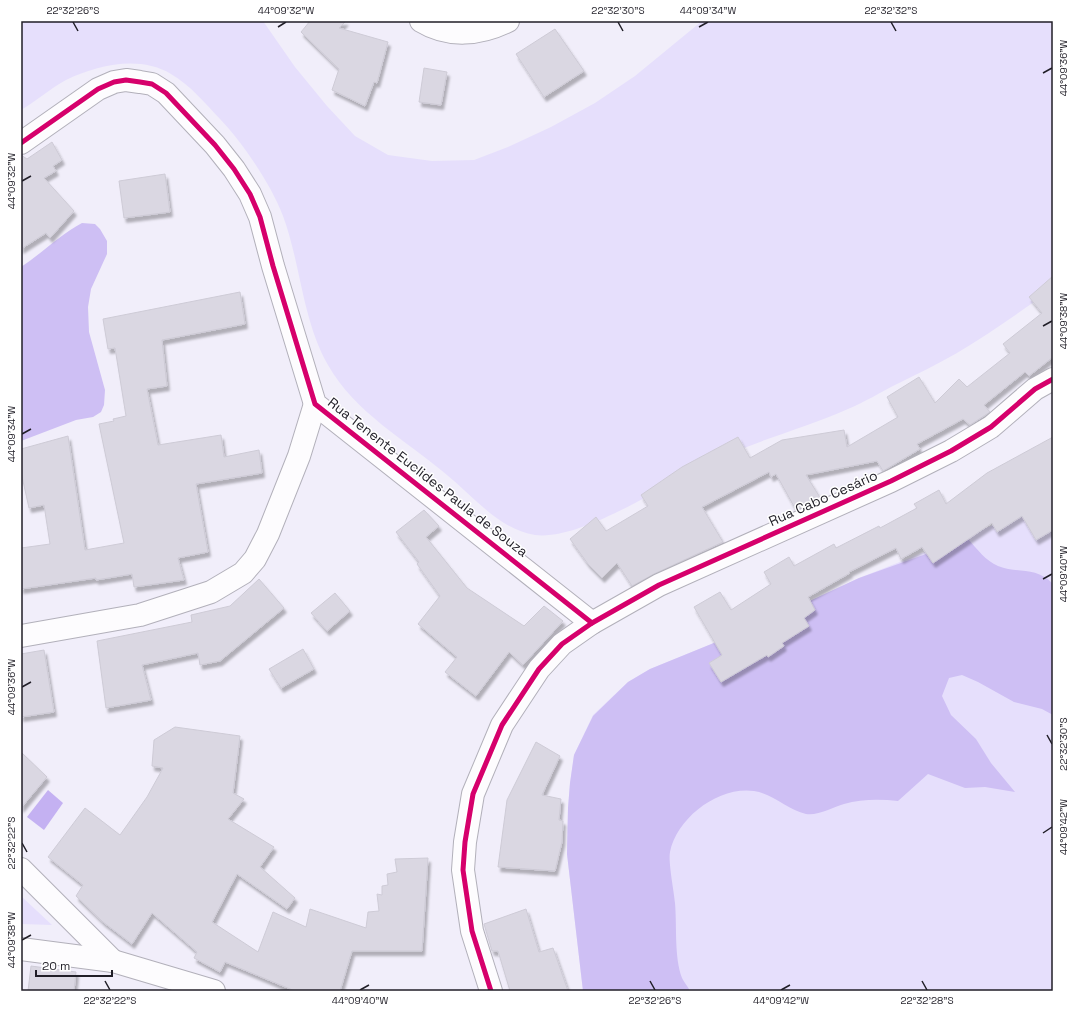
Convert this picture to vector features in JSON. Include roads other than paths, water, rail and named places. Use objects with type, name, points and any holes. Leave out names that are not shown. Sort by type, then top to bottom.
[{"type":"street","points":[[421,21],[442,30],[470,34],[508,21]]},
{"type":"street","name":"Rua Tenente Euclides Paula de Souza","points":[[21,143],[98,89],[114,82],[126,80],[152,84],[166,93],[215,145],[234,169],[250,194],[260,217],[315,404],[592,623]]},
{"type":"street","name":"Rua Cabo Cesário","points":[[491,991],[472,931],[463,870],[465,842],[473,794],[502,725],[539,669],[562,644],[592,623],[659,585],[891,481],[951,451],[990,427],[1035,389],[1053,379]]},
{"type":"street","points":[[21,636],[140,615],[211,592],[243,573],[255,559],[268,534],[299,456],[315,404]]},
{"type":"street","points":[[21,869],[113,962]]},
{"type":"street","points":[[21,949],[113,962],[214,991]]}]
